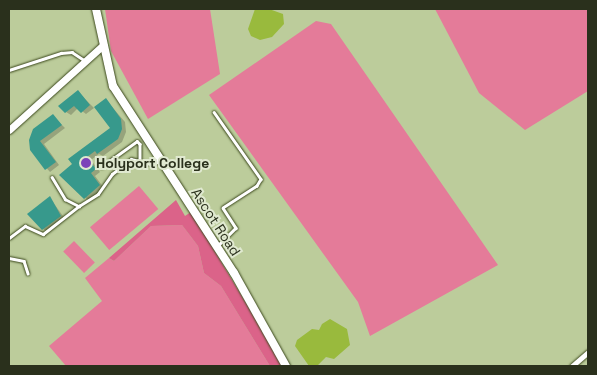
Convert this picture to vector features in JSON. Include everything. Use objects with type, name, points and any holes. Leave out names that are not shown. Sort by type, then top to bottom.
[{"type":"main road","name":"Ascot Road","points":[[96,9],[113,86],[217,247],[286,366]]},
{"type":"main road","points":[[10,126],[103,45]]},
{"type":"street","points":[[572,366],[588,352]]},
{"type":"lane","points":[[9,70],[61,53],[72,52],[85,61]]},
{"type":"lane","points":[[214,112],[261,179],[257,186],[223,208],[236,228],[217,247]]},
{"type":"lane","points":[[101,167],[137,141],[140,144],[140,159]]},
{"type":"lane","points":[[9,238],[28,225],[43,234],[104,189],[116,169],[131,159],[140,159],[151,164],[161,160]]},
{"type":"lane","points":[[52,177],[65,199],[79,206]]},
{"type":"lane","points":[[9,258],[24,261],[28,273]]},
{"type":"shaded area","points":[[105,9],[210,9],[220,74],[148,119],[111,51]]},
{"type":"shaded area","points":[[255,9],[269,9],[283,14],[284,24],[272,37],[260,40],[251,36],[248,29]]},
{"type":"shaded area","points":[[435,9],[588,9],[588,91],[525,130],[479,93]]},
{"type":"shaded area","points":[[316,21],[331,24],[498,265],[370,336],[358,302],[209,95]]},
{"type":"shaded area","points":[[139,186],[158,209],[109,250],[90,227]]},
{"type":"shaded area","points":[[176,200],[185,216],[191,212],[284,366],[270,366],[221,286],[204,273],[198,246],[182,225],[151,226],[114,261],[109,258]]},
{"type":"shaded area","points":[[182,225],[198,246],[204,273],[221,286],[270,366],[66,366],[49,346],[102,301],[85,278],[109,258],[114,261],[151,226]]},
{"type":"shaded area","points":[[74,241],[95,263],[84,273],[63,251]]},
{"type":"shaded area","points":[[330,319],[347,329],[350,345],[334,359],[326,357],[317,366],[309,366],[295,346],[297,340],[312,329],[319,330],[322,324]]},
{"type":"building","points":[[78,90],[90,105],[81,113],[74,106],[65,113],[58,106]]},
{"type":"building","points":[[106,98],[121,119],[122,129],[118,139],[97,154],[95,151],[87,157],[96,169],[91,173],[100,185],[84,199],[59,175],[72,164],[68,159],[110,128],[94,107]]},
{"type":"building","points":[[53,114],[62,125],[40,141],[56,162],[45,170],[30,150],[29,140],[33,129]]},
{"type":"building","points":[[50,196],[61,216],[42,230],[27,214]]},
{"type":"place","name":"Holyport College","points":[[86,163]]}]
